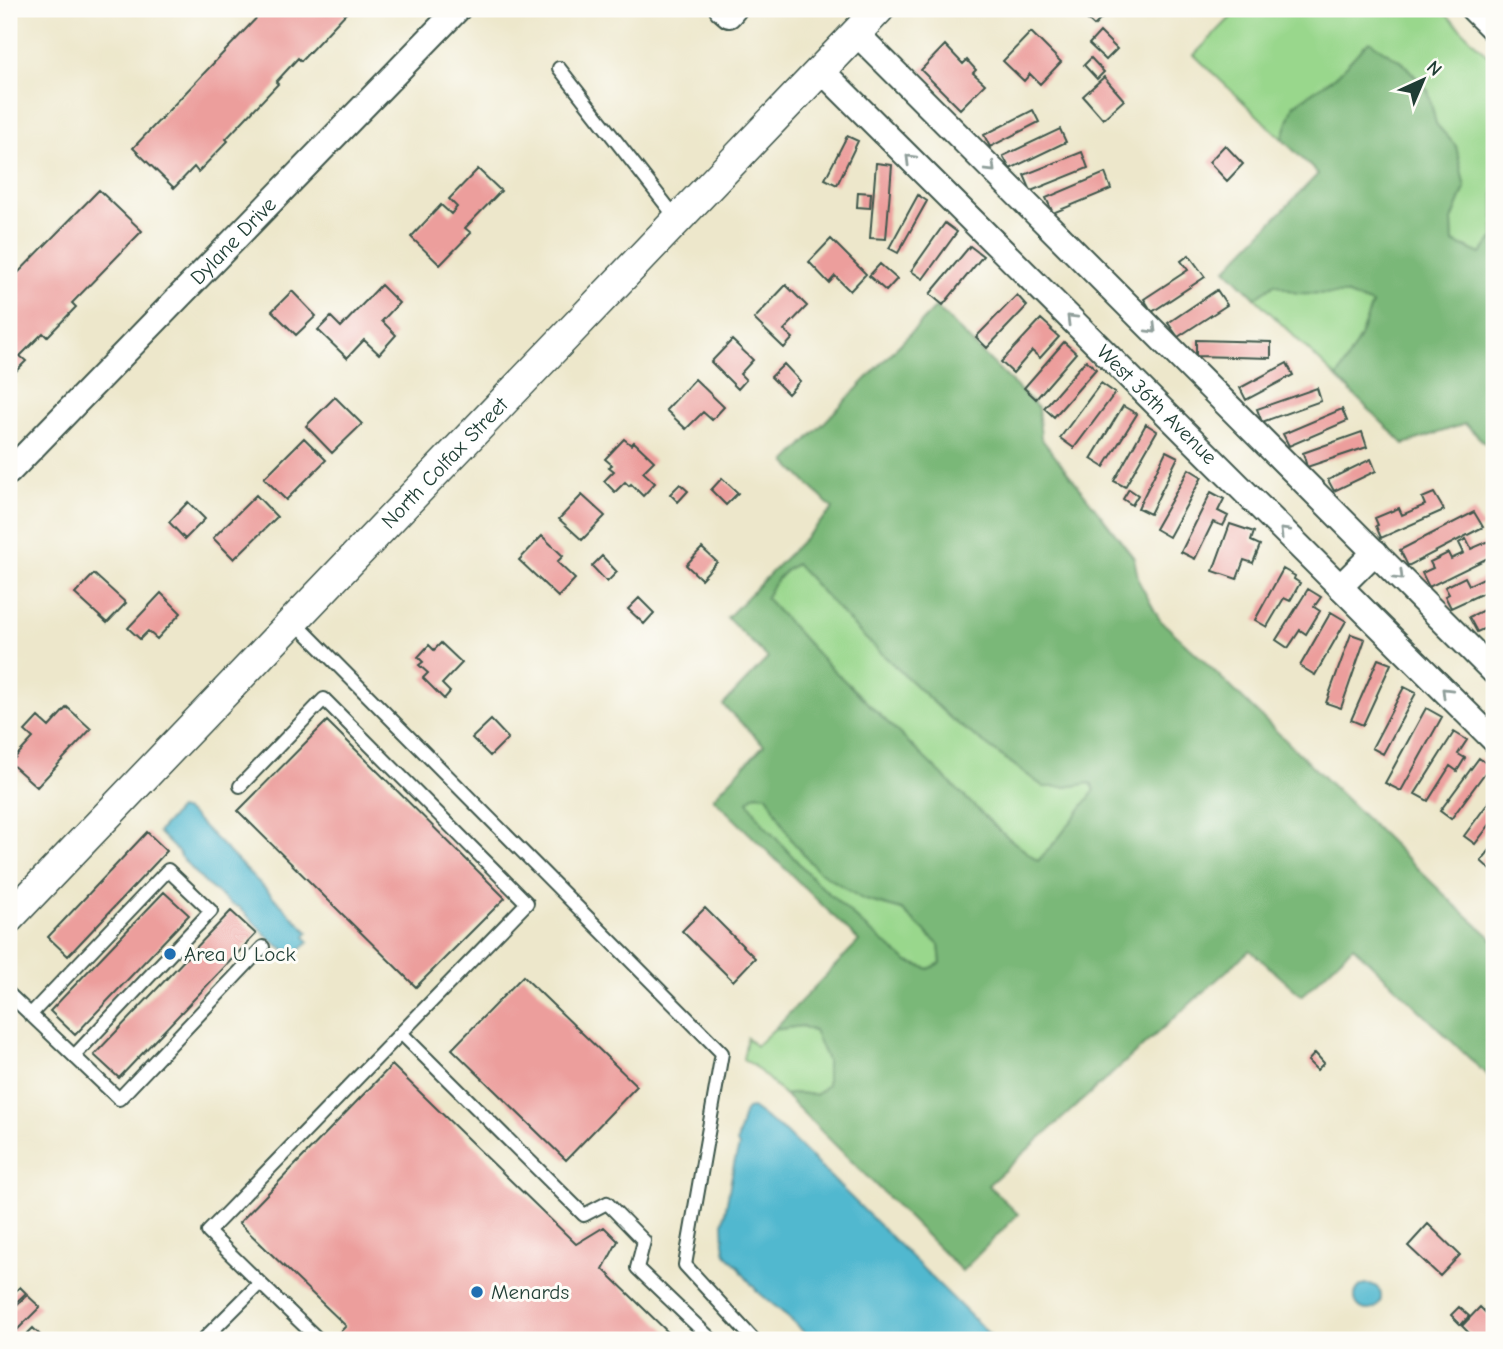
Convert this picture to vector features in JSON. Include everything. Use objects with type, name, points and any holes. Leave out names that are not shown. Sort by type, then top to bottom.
[{"type":"street","name":"Dylane Drive","points":[[9,472],[458,9]]},
{"type":"street","points":[[722,9],[729,15],[734,9]]},
{"type":"street","name":"North Colfax Street","points":[[9,918],[879,9]]},
{"type":"street","points":[[1473,9],[1494,30]]},
{"type":"street","points":[[856,33],[1494,672]]},
{"type":"street","name":"West 36th Avenue","points":[[821,70],[1494,740]]},
{"type":"street","points":[[1340,587],[1374,552]]},
{"type":"lane","points":[[559,68],[678,219]]},
{"type":"lane","points":[[293,620],[722,1053],[685,1265],[754,1340]]},
{"type":"lane","points":[[240,786],[324,699],[527,904],[208,1232],[319,1340]]},
{"type":"lane","points":[[30,1015],[168,870],[194,894],[211,911],[74,1056]]},
{"type":"lane","points":[[9,994],[119,1099],[263,947]]},
{"type":"lane","points":[[401,1033],[584,1215],[607,1203],[643,1241],[637,1268],[712,1340]]},
{"type":"lane","points":[[204,1340],[260,1283]]},
{"type":"green space","points":[[1239,9],[1441,9],[1494,62],[1494,237],[1481,254],[1453,242],[1452,220],[1465,188],[1456,147],[1436,124],[1427,90],[1403,63],[1369,42],[1336,76],[1294,105],[1282,139],[1194,55]]},
{"type":"green space","points":[[1369,41],[1403,63],[1428,90],[1436,124],[1456,146],[1465,188],[1452,220],[1453,242],[1481,254],[1494,237],[1494,452],[1465,424],[1404,444],[1337,378],[1360,337],[1372,304],[1346,294],[1296,293],[1275,284],[1255,298],[1226,269],[1318,174],[1282,139],[1294,105],[1336,76]]},
{"type":"green space","points":[[1275,283],[1297,293],[1346,294],[1372,304],[1360,337],[1337,378],[1255,298]]},
{"type":"green space","points":[[936,307],[1038,408],[1041,438],[1134,558],[1139,582],[1160,620],[1494,940],[1494,1082],[1353,946],[1302,996],[1250,950],[988,1185],[1018,1214],[962,1271],[785,1095],[816,1095],[827,1085],[827,1060],[814,1031],[802,1026],[773,1030],[859,941],[713,798],[764,745],[723,705],[768,658],[727,618],[833,509],[786,462]],"holes":[[[796,564],[862,635],[950,718],[1044,787],[1091,783],[1095,790],[1038,861],[1001,832],[824,661],[766,598],[778,578]],[[756,794],[767,795],[792,841],[817,870],[862,899],[902,910],[939,945],[941,963],[929,969],[908,962],[814,880],[763,824],[748,801]]]},
{"type":"green space","points":[[796,564],[862,635],[950,718],[1044,787],[1091,783],[1095,790],[1038,861],[1001,832],[824,661],[765,598],[778,579]]},
{"type":"green space","points":[[756,794],[767,795],[779,815],[862,899],[902,910],[939,945],[941,963],[929,969],[908,962],[814,880],[763,824],[748,801]]},
{"type":"green space","points":[[802,1026],[815,1032],[827,1060],[827,1085],[816,1095],[785,1095],[743,1059],[747,1038],[756,1046],[773,1030]]},
{"type":"water","points":[[179,809],[193,816],[308,932],[305,937],[309,942],[294,953],[279,946],[239,907],[231,904],[206,884],[158,832]]},
{"type":"water","points":[[752,1108],[785,1132],[995,1340],[812,1340],[758,1292],[726,1254],[723,1223],[744,1113]]},
{"type":"water","points":[[1368,1284],[1377,1288],[1381,1297],[1377,1306],[1368,1310],[1359,1306],[1355,1297],[1359,1288]]},
{"type":"building","points":[[265,9],[350,9],[301,61],[298,58],[276,82],[278,84],[226,139],[228,141],[198,172],[194,167],[174,188],[133,148]]},
{"type":"building","points":[[1076,9],[1111,9],[1094,26]]},
{"type":"building","points":[[1031,32],[1061,62],[1040,84],[1030,74],[1024,81],[1003,61]]},
{"type":"building","points":[[1100,32],[1117,49],[1106,60],[1089,44]]},
{"type":"building","points":[[945,45],[963,64],[967,60],[976,70],[973,73],[985,84],[960,109],[921,70]]},
{"type":"building","points":[[1091,58],[1104,72],[1097,79],[1084,65]]},
{"type":"building","points":[[1104,77],[1124,100],[1103,119],[1083,96]]},
{"type":"building","points":[[1033,110],[1039,122],[990,147],[984,135]]},
{"type":"building","points":[[1060,129],[1066,142],[1010,169],[1003,156]]},
{"type":"building","points":[[847,136],[858,141],[837,185],[825,179]]},
{"type":"building","points":[[1225,145],[1243,164],[1227,181],[1209,162]]},
{"type":"building","points":[[1082,152],[1088,168],[1031,191],[1024,175]]},
{"type":"building","points":[[876,163],[892,165],[886,239],[870,238]]},
{"type":"building","points":[[478,169],[501,191],[465,228],[471,233],[440,265],[411,237],[441,205],[451,214],[457,207],[449,199]]},
{"type":"building","points":[[1105,173],[1111,189],[1053,213],[1046,198]]},
{"type":"building","points":[[99,190],[142,231],[72,303],[76,307],[47,337],[43,333],[20,356],[26,361],[9,378],[9,282]]},
{"type":"building","points":[[858,192],[871,193],[870,208],[857,207]]},
{"type":"building","points":[[918,195],[927,201],[898,253],[889,248]]},
{"type":"building","points":[[945,223],[957,232],[923,279],[911,271]]},
{"type":"building","points":[[831,239],[866,274],[850,291],[835,276],[829,283],[809,262]]},
{"type":"building","points":[[970,246],[983,256],[943,305],[930,294]]},
{"type":"building","points":[[1189,255],[1205,277],[1152,312],[1144,299],[1188,270],[1181,261]]},
{"type":"building","points":[[880,264],[897,279],[886,291],[869,276]]},
{"type":"building","points":[[381,285],[399,303],[382,321],[396,335],[379,354],[364,340],[347,358],[318,330],[331,317],[341,327]]},
{"type":"building","points":[[786,285],[807,306],[784,330],[793,338],[784,348],[754,319]]},
{"type":"building","points":[[1217,290],[1227,305],[1178,337],[1168,323]]},
{"type":"building","points":[[292,291],[316,316],[296,335],[272,311]]},
{"type":"building","points":[[1017,295],[1027,306],[987,348],[976,337]]},
{"type":"building","points":[[1041,319],[1059,337],[1040,358],[1032,351],[1013,373],[1001,362]]},
{"type":"building","points":[[732,340],[753,360],[740,374],[746,380],[738,389],[711,362]]},
{"type":"building","points":[[1196,340],[1271,342],[1271,358],[1196,356]]},
{"type":"building","points":[[1064,342],[1076,353],[1036,399],[1024,388]]},
{"type":"building","points":[[1086,360],[1096,369],[1054,417],[1044,408]]},
{"type":"building","points":[[1287,363],[1293,375],[1246,400],[1240,388]]},
{"type":"building","points":[[784,364],[800,381],[788,394],[771,377]]},
{"type":"building","points":[[695,379],[724,407],[712,420],[703,412],[686,429],[666,410]]},
{"type":"building","points":[[1101,383],[1115,393],[1074,448],[1060,438]]},
{"type":"building","points":[[1317,388],[1321,401],[1262,422],[1257,409]]},
{"type":"building","points":[[335,397],[362,424],[332,453],[306,426]]},
{"type":"building","points":[[1123,406],[1137,414],[1104,467],[1091,459]]},
{"type":"building","points":[[1342,409],[1347,421],[1289,446],[1283,434]]},
{"type":"building","points":[[1146,424],[1157,431],[1125,487],[1114,481]]},
{"type":"building","points":[[1362,432],[1367,447],[1307,467],[1303,453]]},
{"type":"building","points":[[304,438],[326,460],[286,500],[264,478]]},
{"type":"building","points":[[624,439],[631,445],[634,442],[654,461],[643,472],[655,483],[643,496],[631,484],[629,486],[625,482],[615,492],[604,481],[614,471],[605,459]]},
{"type":"building","points":[[1166,451],[1178,457],[1150,514],[1138,508]]},
{"type":"building","points":[[1371,459],[1376,471],[1334,491],[1328,480]]},
{"type":"building","points":[[1189,469],[1202,477],[1169,537],[1155,529]]},
{"type":"building","points":[[722,478],[738,493],[726,505],[711,490]]},
{"type":"building","points":[[680,484],[688,491],[678,502],[670,494]]},
{"type":"building","points":[[1129,489],[1138,495],[1132,505],[1123,499]]},
{"type":"building","points":[[1211,492],[1224,499],[1218,511],[1228,516],[1223,526],[1213,522],[1195,559],[1181,552]]},
{"type":"building","points":[[1434,493],[1444,510],[1381,538],[1375,518],[1399,508],[1402,515],[1425,505],[1422,498]]},
{"type":"building","points":[[256,495],[277,517],[234,559],[213,538]]},
{"type":"building","points":[[582,495],[605,516],[582,540],[559,519]]},
{"type":"building","points":[[188,502],[205,519],[185,539],[169,522]]},
{"type":"building","points":[[1474,512],[1483,527],[1408,566],[1400,550]]},
{"type":"building","points":[[1230,524],[1254,532],[1251,541],[1260,545],[1253,563],[1244,560],[1237,579],[1213,571]]},
{"type":"building","points":[[542,536],[563,556],[557,562],[575,579],[558,597],[519,560]]},
{"type":"building","points":[[1466,539],[1471,549],[1489,541],[1494,555],[1429,587],[1422,573],[1433,568],[1430,562],[1448,553],[1451,559],[1464,553],[1459,543]]},
{"type":"building","points":[[702,548],[717,562],[701,579],[686,565]]},
{"type":"building","points":[[602,556],[617,572],[607,582],[592,566]]},
{"type":"building","points":[[1283,569],[1295,576],[1294,579],[1300,583],[1290,601],[1284,598],[1267,627],[1255,620]]},
{"type":"building","points":[[1494,573],[1494,588],[1451,608],[1445,596],[1449,594],[1445,587],[1465,577],[1469,585]]},
{"type":"building","points":[[94,574],[126,603],[107,623],[75,594]]},
{"type":"building","points":[[1308,589],[1321,597],[1314,607],[1320,611],[1306,634],[1300,630],[1288,648],[1276,640]]},
{"type":"building","points":[[161,593],[181,613],[157,639],[148,631],[140,639],[128,628]]},
{"type":"building","points":[[639,598],[654,613],[644,624],[628,609]]},
{"type":"building","points":[[1494,605],[1494,624],[1477,632],[1469,617]]},
{"type":"building","points":[[1331,612],[1346,621],[1315,675],[1300,666]]},
{"type":"building","points":[[1351,634],[1365,639],[1341,708],[1326,703]]},
{"type":"building","points":[[441,643],[462,663],[442,684],[450,692],[444,699],[423,678],[428,673],[419,665],[423,662],[418,657],[429,645],[434,650]]},
{"type":"building","points":[[1378,659],[1391,664],[1363,725],[1351,720]]},
{"type":"building","points":[[1404,687],[1416,693],[1383,754],[1372,748]]},
{"type":"building","points":[[67,707],[91,729],[37,787],[10,763],[33,738],[25,731],[38,717],[49,727]]},
{"type":"building","points":[[1426,708],[1442,717],[1401,791],[1385,783]]},
{"type":"building","points":[[491,720],[508,738],[490,756],[472,738]]},
{"type":"building","points":[[327,721],[505,898],[416,987],[238,811]]},
{"type":"building","points":[[1454,732],[1467,740],[1458,754],[1465,758],[1457,771],[1450,766],[1428,801],[1415,794]]},
{"type":"building","points":[[1479,758],[1490,766],[1451,819],[1440,811]]},
{"type":"building","points":[[1494,795],[1494,819],[1475,844],[1464,836]]},
{"type":"building","points":[[147,832],[167,851],[68,956],[48,937]]},
{"type":"building","points":[[1494,845],[1494,868],[1492,871],[1481,861]]},
{"type":"building","points":[[164,892],[189,915],[75,1035],[50,1011]]},
{"type":"building","points":[[705,908],[755,958],[733,981],[682,931]]},
{"type":"building","points":[[231,911],[256,934],[119,1078],[94,1055]]},
{"type":"building","points":[[523,976],[637,1086],[566,1160],[452,1049]]},
{"type":"building","points":[[1315,1053],[1324,1063],[1317,1070],[1308,1061]]},
{"type":"building","points":[[392,1065],[576,1244],[604,1227],[618,1241],[603,1269],[676,1340],[343,1340],[337,1335],[346,1326],[239,1223]]},
{"type":"building","points":[[1428,1224],[1460,1255],[1440,1276],[1408,1246]]},
{"type":"building","points":[[20,1287],[26,1293],[9,1309],[9,1297]]},
{"type":"building","points":[[27,1295],[40,1307],[9,1338],[9,1312]]},
{"type":"building","points":[[1459,1307],[1469,1316],[1461,1325],[1451,1315]]},
{"type":"building","points":[[1480,1307],[1494,1321],[1494,1340],[1476,1340],[1462,1326]]},
{"type":"building","points":[[33,1328],[45,1340],[21,1340]]},
{"type":"place","name":"Area U Lock","points":[[170,954]]},
{"type":"place","name":"Menards","points":[[477,1292]]}]
